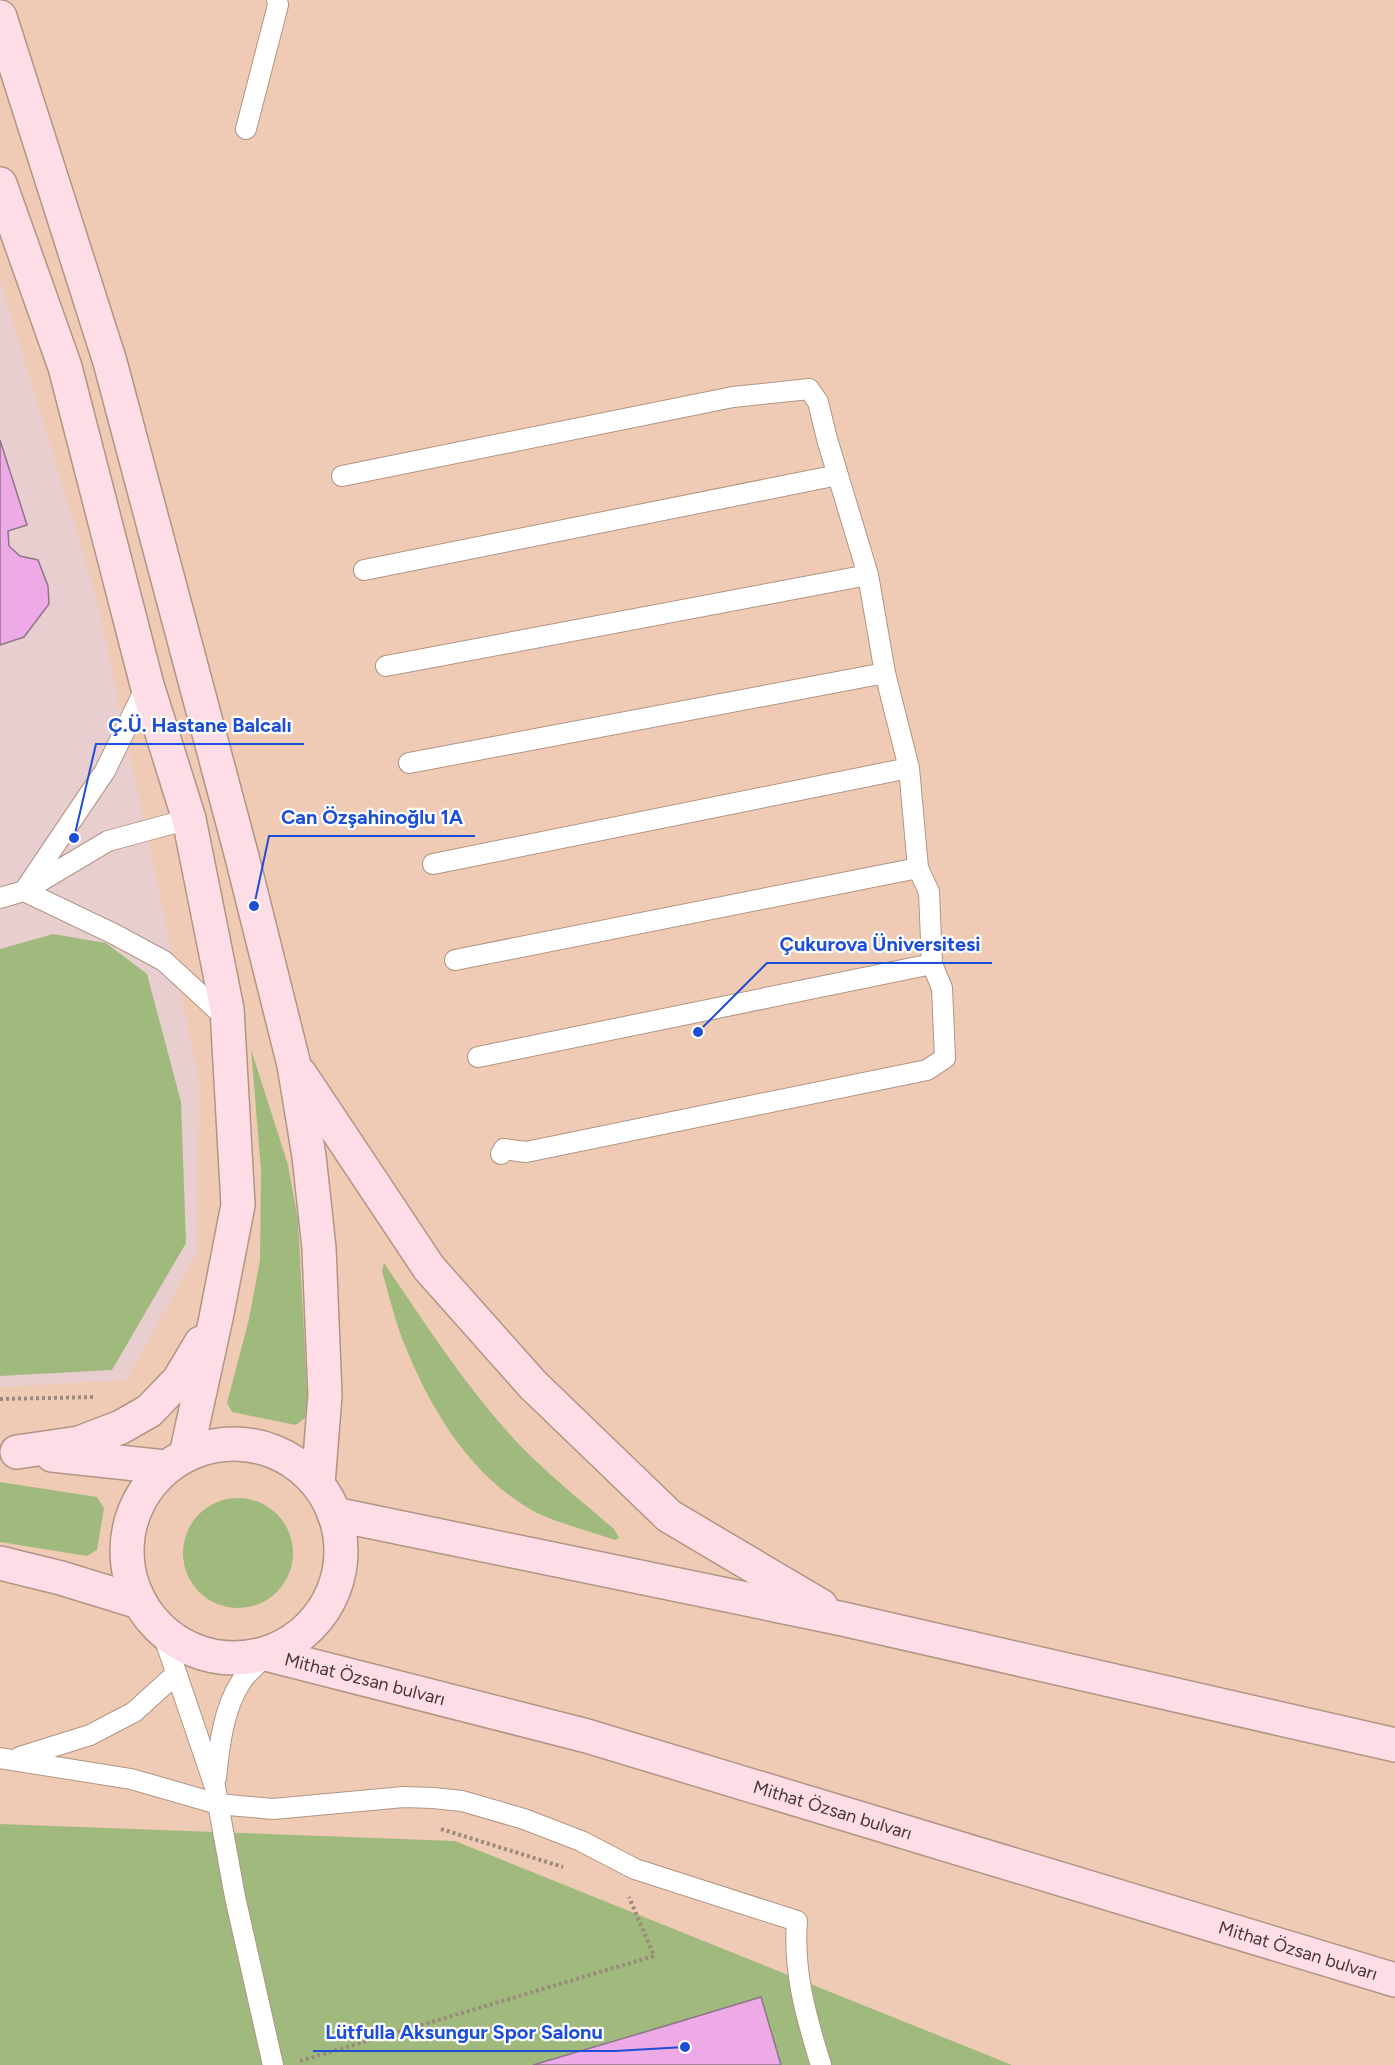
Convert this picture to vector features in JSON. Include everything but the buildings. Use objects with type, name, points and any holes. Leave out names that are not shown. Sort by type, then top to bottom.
[{"type":"main road","points":[[0,17],[110,362],[230,811],[294,1065],[309,1156],[319,1248],[325,1395],[318,1484]]},
{"type":"main road","points":[[0,184],[65,368],[147,685],[189,819],[228,1020],[238,1205],[216,1318],[176,1461]]},
{"type":"main road","points":[[189,819],[230,811]]},
{"type":"main road","points":[[294,1065],[429,1268],[533,1385],[669,1516],[843,1619]]},
{"type":"main road","points":[[9,1451],[79,1443],[121,1427],[149,1411],[179,1380],[216,1318]]},
{"type":"main road","name":"Mithat Özsan bulvarı","points":[[228,1443],[262,1447],[293,1461],[318,1484],[334,1514],[341,1548],[337,1581],[322,1612],[299,1637],[266,1654],[229,1659],[193,1651],[162,1631],[139,1602],[127,1568],[128,1530],[141,1495],[176,1461],[195,1450],[228,1443]]},
{"type":"main road","name":"Mithat Özsan bulvarı","points":[[9,1451],[176,1461]]},
{"type":"main road","points":[[334,1514],[843,1619],[1395,1744]]},
{"type":"main road","points":[[2,1565],[61,1578],[139,1602]]},
{"type":"main road","name":"Mithat Özsan bulvarı","points":[[266,1654],[587,1736],[1395,1980]]},
{"type":"lane","points":[[246,129],[278,5],[277,0]]},
{"type":"lane","points":[[342,476],[733,397],[801,388],[809,389],[818,402],[868,575],[885,673],[909,768],[918,868],[929,892],[932,964],[942,988],[945,1058],[927,1070],[526,1152],[504,1149],[501,1154]]},
{"type":"lane","points":[[364,570],[838,475]]},
{"type":"lane","points":[[386,666],[868,575]]},
{"type":"lane","points":[[409,762],[885,673]]},
{"type":"lane","points":[[24,891],[105,771],[147,685]]},
{"type":"lane","points":[[432,864],[909,768]]},
{"type":"lane","points":[[1,896],[24,891],[108,841],[189,819]]},
{"type":"lane","points":[[455,960],[918,868]]},
{"type":"lane","points":[[24,891],[164,961],[228,1020]]},
{"type":"lane","points":[[478,1057],[932,964]]},
{"type":"lane","points":[[162,1631],[217,1796],[235,1897],[273,2065]]},
{"type":"lane","points":[[217,1796],[219,1747],[228,1711],[241,1682],[266,1654]]},
{"type":"lane","points":[[7,1759],[90,1735],[134,1712],[176,1674]]},
{"type":"lane","points":[[7,1759],[130,1779],[273,1809],[404,1797],[462,1801],[524,1819],[581,1841],[635,1869],[797,1921],[795,1943],[802,1999],[821,2065]]},
{"type":"path","points":[[0,1399],[104,1397]]},
{"type":"path","points":[[434,1827],[569,1869]]},
{"type":"path","points":[[296,2062],[654,1956],[629,1896]]},
{"type":"shaded area","points":[[0,0],[1395,0],[1395,2065],[0,2065]]},
{"type":"shaded area","points":[[0,279],[96,596],[199,1080],[197,1253],[126,1380],[0,1387]]},
{"type":"green space","points":[[53,934],[106,943],[147,974],[181,1102],[186,1243],[112,1370],[0,1376],[0,949]]},
{"type":"green space","points":[[251,1049],[288,1165],[298,1220],[308,1408],[305,1418],[296,1425],[232,1412],[227,1403],[249,1319],[260,1260],[261,1170]]},
{"type":"green space","points":[[384,1263],[479,1398],[538,1463],[614,1529],[619,1538],[615,1540],[537,1513],[512,1498],[470,1459],[437,1411],[411,1360],[400,1333],[382,1271]]},
{"type":"green space","points":[[0,1482],[97,1497],[104,1508],[97,1550],[87,1556],[0,1542]]},
{"type":"green space","points":[[238,1498],[259,1502],[277,1514],[289,1532],[293,1553],[289,1574],[277,1592],[259,1604],[238,1608],[217,1604],[199,1592],[187,1574],[183,1553],[187,1532],[199,1514],[217,1502]]},
{"type":"green space","points":[[0,1824],[455,1841],[1012,2065],[0,2065]]},
{"type":"place","name":"Ç.Ü. Hastane Balcalı","points":[[74,838]]},
{"type":"place","name":"Can Özşahi̇noğlu 1A","points":[[254,906]]},
{"type":"place","name":"Çukurova Üniversitesi","points":[[698,1032]]},
{"type":"place","name":"Lütfulla Aksungur Spor Salonu","points":[[685,2047]]}]
